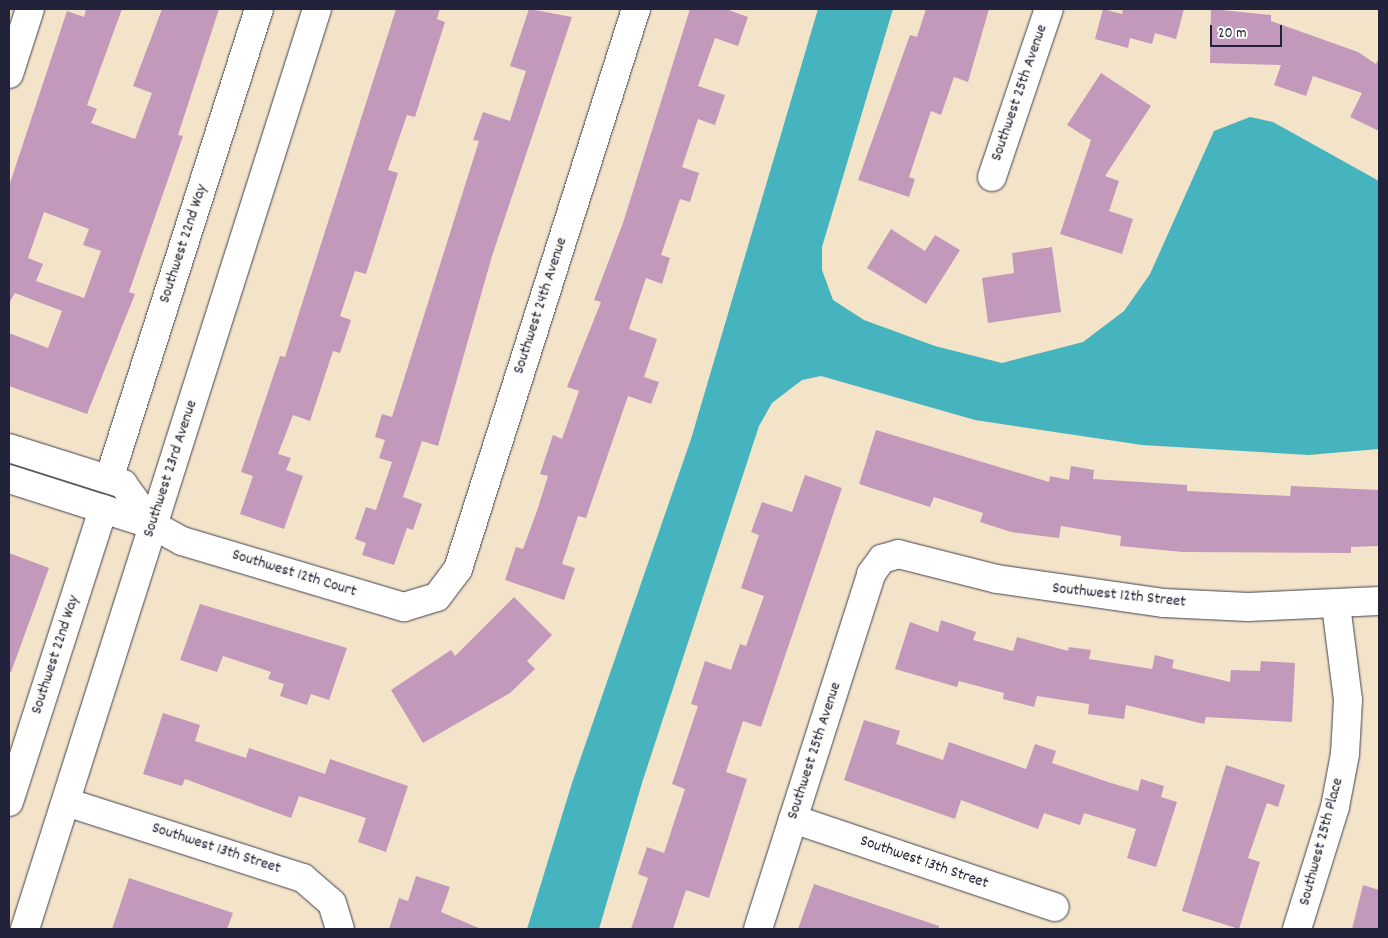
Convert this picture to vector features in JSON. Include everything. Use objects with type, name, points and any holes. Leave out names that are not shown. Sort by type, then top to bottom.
[{"type":"street","name":"Southwest 22nd Way","points":[[109,479],[259,9]]},
{"type":"street","name":"Southwest 23rd Avenue","points":[[25,929],[317,9]]},
{"type":"street","name":"Southwest 24th Avenue","points":[[437,598],[458,569],[636,9]]},
{"type":"street","name":"Southwest 25th Avenue","points":[[992,177],[1049,9]]},
{"type":"street","points":[[9,74],[21,18]]},
{"type":"street","points":[[9,448],[123,484],[153,525]]},
{"type":"street","points":[[9,479],[153,525]]},
{"type":"street","name":"Southwest 22nd Way","points":[[9,802],[103,509]]},
{"type":"street","name":"Southwest 12th Court","points":[[153,525],[182,541],[404,607],[437,598]]},
{"type":"street","name":"Southwest 12th Street","points":[[871,574],[882,559],[898,554],[1080,594],[1248,607],[1336,605],[1379,601]]},
{"type":"street","name":"Southwest 25th Avenue","points":[[758,929],[871,574]]},
{"type":"street","name":"Southwest 25th Place","points":[[1298,929],[1335,807],[1345,754],[1348,700],[1336,605]]},
{"type":"street","name":"Southwest 13th Street","points":[[66,802],[303,878],[332,903],[340,929]]},
{"type":"street","name":"Southwest 13th Street","points":[[793,818],[1055,907]]},
{"type":"water","points":[[818,9],[893,9],[822,247],[822,270],[833,300],[864,320],[935,346],[1002,363],[1083,342],[1124,311],[1150,274],[1214,131],[1250,117],[1273,122],[1379,181],[1379,449],[1308,455],[1142,445],[975,420],[821,376],[802,380],[772,403],[759,426],[642,783],[599,929],[527,929],[572,783],[691,439]]},
{"type":"building","points":[[86,9],[122,9],[87,105],[97,109],[91,123],[135,139],[152,93],[133,86],[162,9],[219,9],[178,135],[183,136],[129,292],[135,294],[87,414],[9,386],[9,333],[48,348],[62,311],[15,293],[9,303],[9,186],[67,11],[84,17]],"holes":[[[44,212],[89,229],[83,245],[101,251],[84,298],[36,281],[43,264],[28,258]]]},
{"type":"building","points":[[396,9],[440,9],[437,19],[445,22],[415,117],[407,115],[388,170],[398,173],[366,274],[355,271],[340,316],[351,320],[340,353],[333,351],[310,421],[293,415],[278,454],[291,458],[286,470],[303,476],[284,529],[240,514],[253,476],[241,472],[280,356],[285,357]]},
{"type":"building","points":[[529,9],[572,17],[492,256],[438,446],[422,441],[403,497],[422,504],[413,530],[407,528],[394,565],[362,555],[366,543],[355,539],[366,507],[376,510],[392,462],[379,458],[385,440],[375,437],[382,414],[392,417],[479,141],[473,140],[483,112],[510,121],[526,71],[510,66]]},
{"type":"building","points":[[690,9],[726,9],[748,17],[738,46],[715,38],[698,86],[725,95],[715,125],[698,119],[682,167],[699,173],[690,202],[680,199],[661,255],[670,258],[662,284],[646,278],[629,329],[657,339],[644,377],[659,382],[651,404],[628,396],[586,518],[578,516],[562,564],[575,568],[564,600],[505,580],[516,547],[523,549],[537,511],[548,476],[540,474],[553,435],[562,439],[579,391],[567,387],[601,302],[594,300],[623,223]]},
{"type":"building","points":[[926,9],[989,9],[968,82],[954,77],[941,115],[931,111],[909,177],[915,179],[909,197],[858,180],[910,35],[917,37]]},
{"type":"building","points":[[1103,9],[1122,14],[1123,9],[1184,9],[1176,39],[1155,33],[1152,44],[1130,38],[1128,48],[1095,39]]},
{"type":"building","points":[[1211,9],[1271,15],[1271,21],[1358,52],[1376,64],[1379,58],[1379,131],[1350,117],[1362,93],[1313,76],[1306,96],[1274,85],[1281,65],[1210,63]]},
{"type":"building","points":[[1101,73],[1151,106],[1105,176],[1119,181],[1109,211],[1133,219],[1122,254],[1060,234],[1091,140],[1067,125]]},
{"type":"building","points":[[891,229],[925,251],[935,235],[960,250],[926,304],[867,268]]},
{"type":"building","points":[[1052,247],[1061,312],[988,323],[982,278],[1014,273],[1012,253]]},
{"type":"building","points":[[876,430],[1049,482],[1050,476],[1069,480],[1071,466],[1094,470],[1093,479],[1187,485],[1187,491],[1290,496],[1291,486],[1379,490],[1379,546],[1351,547],[1351,553],[1183,552],[1120,546],[1121,536],[1061,526],[1059,538],[1011,532],[980,522],[983,513],[934,497],[930,507],[859,484]]},
{"type":"building","points":[[805,475],[842,488],[761,727],[743,721],[726,772],[747,779],[709,898],[686,890],[673,929],[631,929],[648,878],[638,874],[647,847],[664,853],[685,789],[672,784],[698,706],[691,704],[705,661],[731,670],[740,644],[746,646],[764,596],[741,588],[759,535],[751,532],[762,502],[792,512]]},
{"type":"building","points":[[9,553],[49,568],[11,672],[9,672]]},
{"type":"building","points":[[514,597],[552,635],[527,661],[535,669],[510,693],[423,743],[391,690],[451,650],[455,656]]},
{"type":"building","points":[[200,604],[347,648],[329,700],[311,694],[307,705],[280,696],[284,684],[268,679],[271,672],[223,656],[217,672],[180,660]]},
{"type":"building","points":[[941,620],[976,632],[973,640],[1013,651],[1017,637],[1068,651],[1069,647],[1091,650],[1089,659],[1152,669],[1155,655],[1174,660],[1172,668],[1230,682],[1231,670],[1260,671],[1261,661],[1295,663],[1292,722],[1206,717],[1204,724],[1126,705],[1124,719],[1088,714],[1089,704],[1037,696],[1034,707],[1003,699],[1004,693],[959,681],[957,687],[895,669],[910,622],[938,632]]},
{"type":"building","points":[[163,713],[200,725],[195,741],[246,758],[249,748],[325,774],[330,759],[408,786],[386,852],[358,842],[366,818],[299,796],[291,818],[185,779],[182,786],[143,774]]},
{"type":"building","points":[[864,720],[900,731],[896,744],[943,760],[949,742],[1026,769],[1035,744],[1056,751],[1052,763],[1111,783],[1138,791],[1141,779],[1164,786],[1161,797],[1177,802],[1156,867],[1127,858],[1136,829],[1084,813],[1080,825],[1044,813],[1038,829],[961,800],[955,819],[844,780]]},
{"type":"building","points":[[1226,765],[1285,785],[1278,807],[1267,803],[1248,858],[1260,862],[1239,929],[1182,911]]},
{"type":"building","points":[[416,876],[450,887],[441,912],[481,929],[389,929],[399,898],[408,901]]},
{"type":"building","points":[[129,878],[233,913],[227,929],[112,929]]},
{"type":"building","points":[[814,884],[939,926],[939,929],[798,929]]},
{"type":"building","points":[[1363,885],[1379,890],[1379,929],[1352,929]]}]
